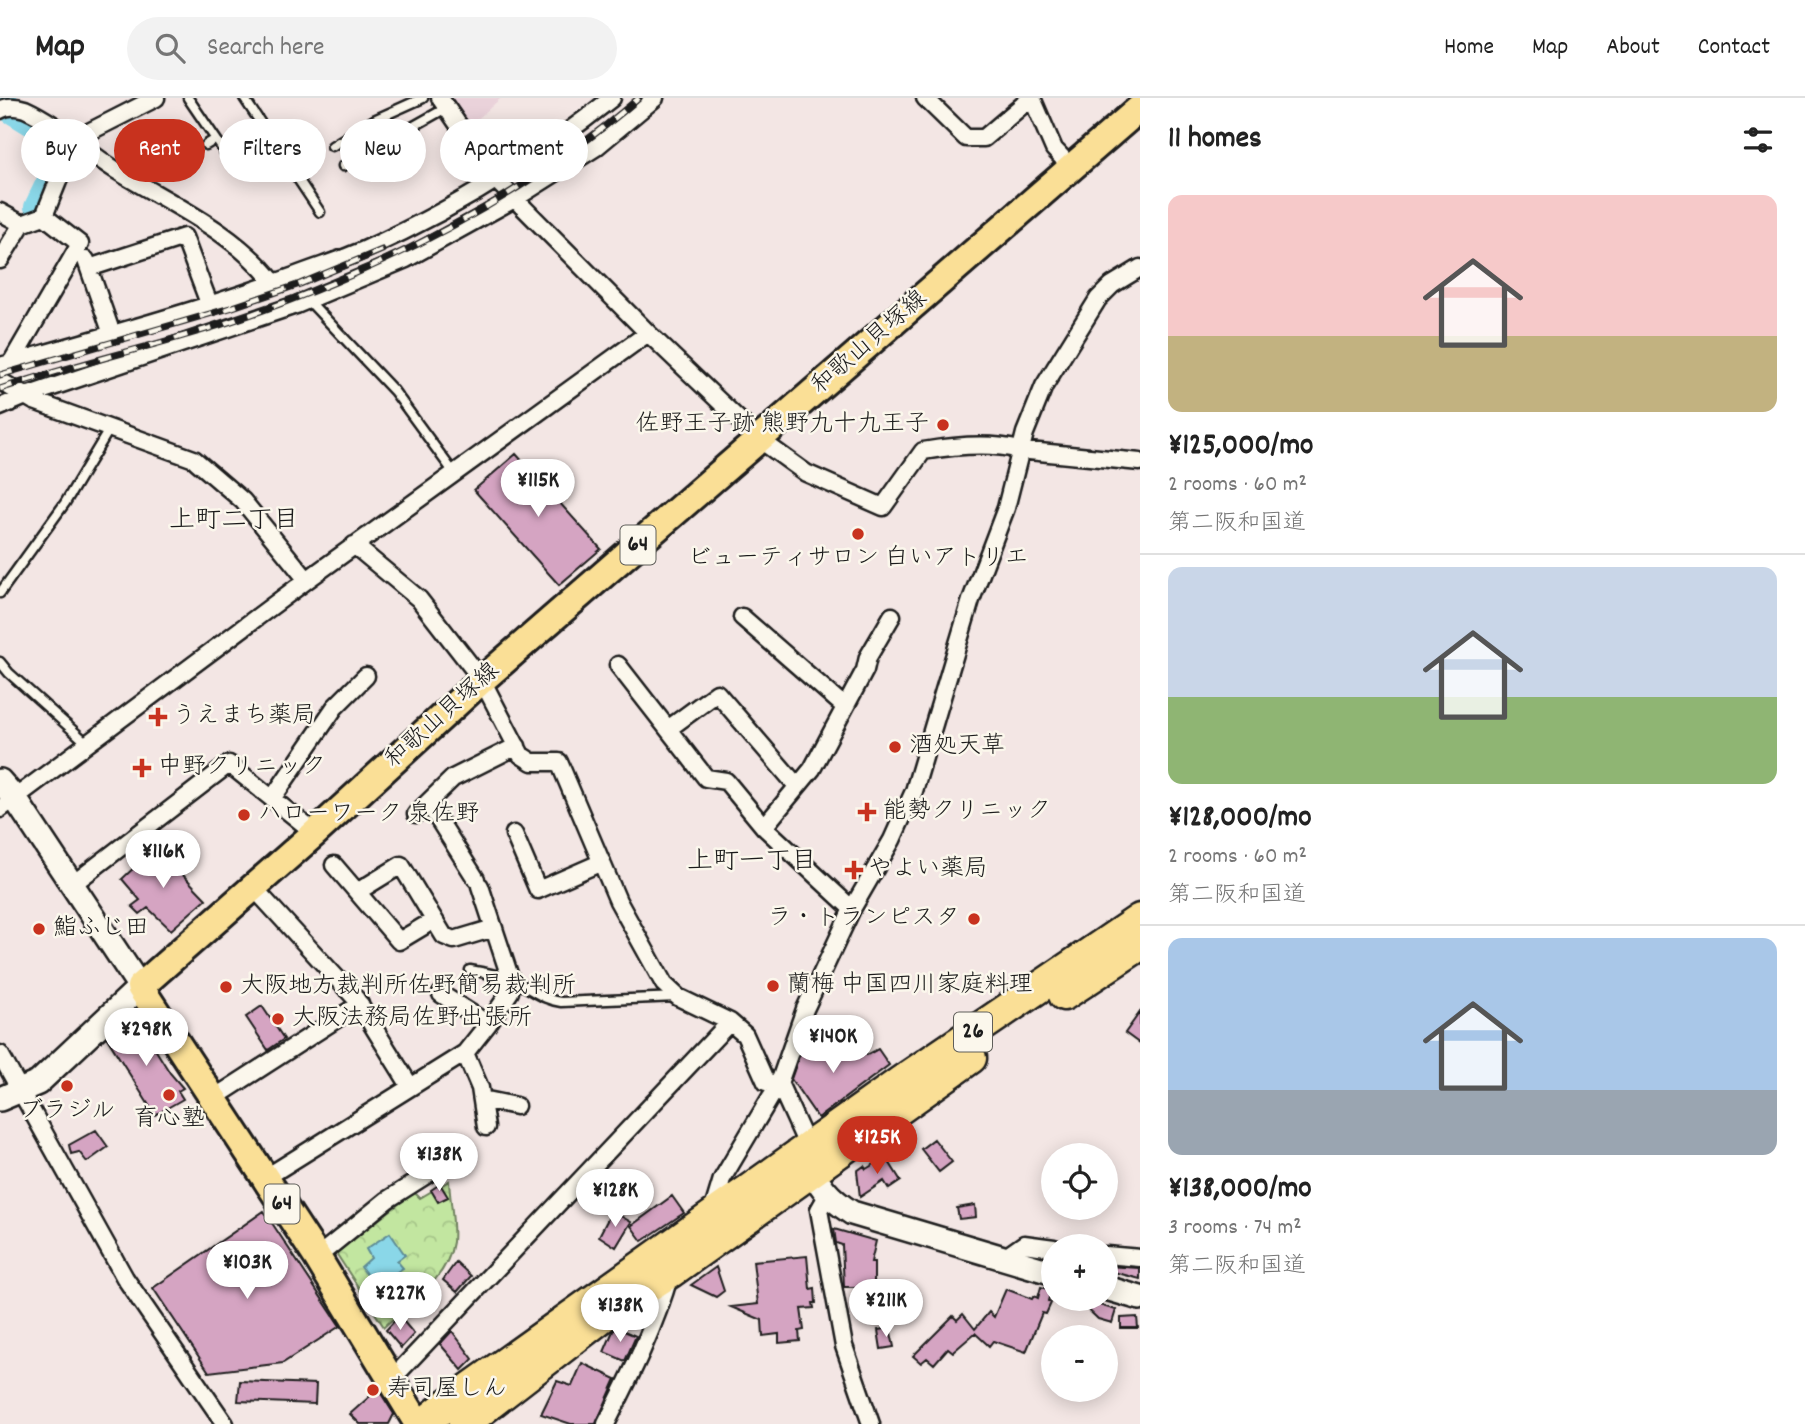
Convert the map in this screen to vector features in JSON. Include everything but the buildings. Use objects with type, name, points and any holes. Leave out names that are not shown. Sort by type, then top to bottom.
[{"type":"highway","name":"26","points":[[421,1424],[711,1216],[816,1171],[1140,919]]},
{"type":"highway","name":"26","points":[[464,1424],[609,1312],[816,1171],[961,1064],[1140,945]]},
{"type":"main road","name":"和歌山貝塚線","points":[[140,987],[315,833],[482,680],[1140,108]]},
{"type":"main road","name":"64","points":[[140,987],[317,1257],[421,1424]]},
{"type":"street","points":[[100,126],[156,98]]},
{"type":"street","points":[[586,119],[612,98]]},
{"type":"street","points":[[0,407],[308,300],[405,259],[516,198],[595,148],[655,98]]},
{"type":"street","points":[[925,98],[966,138],[984,138],[1031,98],[1054,149],[1072,168]]},
{"type":"street","points":[[443,103],[454,119]]},
{"type":"street","points":[[4,108],[24,109],[41,119]]},
{"type":"street","points":[[100,158],[198,216],[257,260],[274,283]]},
{"type":"street","points":[[0,260],[22,224],[44,216],[58,182]]},
{"type":"street","points":[[6,364],[210,306],[274,283],[362,250],[439,213],[493,182]]},
{"type":"street","points":[[499,182],[648,333],[759,439],[806,473],[883,507],[923,451],[960,447],[1006,447],[1140,462]]},
{"type":"street","points":[[0,212],[22,224]]},
{"type":"street","points":[[44,216],[80,244],[112,334]]},
{"type":"street","points":[[89,268],[184,237],[198,216]]},
{"type":"street","points":[[184,237],[210,306]]},
{"type":"street","points":[[6,364],[80,244]]},
{"type":"street","points":[[711,1216],[722,1180],[779,1083],[805,1009],[852,909],[892,840],[915,791],[971,600],[1006,508],[1019,450],[1044,386],[1098,299],[1112,285],[1140,268]]},
{"type":"street","points":[[10,1094],[38,1083],[140,987],[73,884],[5,796],[87,743],[354,545],[648,333]]},
{"type":"street","points":[[0,381],[26,396],[194,458],[243,501],[307,580]]},
{"type":"street","points":[[354,545],[419,599],[482,680],[521,755],[531,762],[559,762],[618,901],[664,984],[678,997],[730,1022],[745,1035],[766,1082],[779,1083]]},
{"type":"street","points":[[764,827],[812,769],[891,616]]},
{"type":"street","points":[[742,617],[845,707]]},
{"type":"street","points":[[618,664],[706,778],[726,781],[764,827],[852,909]]},
{"type":"street","points":[[272,799],[335,707],[366,676]]},
{"type":"street","points":[[668,729],[717,693],[797,786]]},
{"type":"street","points":[[416,814],[453,778],[517,746]]},
{"type":"street","points":[[73,884],[229,764],[315,833]]},
{"type":"street","points":[[265,1178],[465,1053],[510,992],[511,980],[478,883],[428,803]]},
{"type":"street","points":[[514,834],[538,890],[601,862]]},
{"type":"street","points":[[334,865],[399,941],[434,920]]},
{"type":"street","points":[[357,892],[401,865],[444,936],[454,940],[494,928]]},
{"type":"street","points":[[254,887],[360,1004],[410,1086]]},
{"type":"street","points":[[441,993],[488,1024]]},
{"type":"street","points":[[214,1098],[360,1004]]},
{"type":"street","points":[[392,1379],[730,1022]]},
{"type":"street","points":[[465,1053],[480,1088],[486,1127]]},
{"type":"street","points":[[0,1055],[10,1094],[125,1278],[225,1424]]},
{"type":"street","points":[[779,1083],[816,1171],[852,1213],[1041,1269]]},
{"type":"street","points":[[482,1099],[516,1106]]},
{"type":"street","points":[[317,1257],[387,1200],[436,1169]]},
{"type":"street","points":[[816,1171],[819,1210],[844,1346],[870,1424]]},
{"type":"street","points":[[1004,1258],[1024,1244],[1041,1246]]},
{"type":"street","points":[[1118,1256],[1140,1258]]},
{"type":"street","points":[[606,1424],[662,1304],[671,1272]]},
{"type":"street","points":[[1118,1292],[1140,1298]]},
{"type":"lane","points":[[188,98],[219,144]]},
{"type":"lane","points":[[244,98],[320,212]]},
{"type":"lane","points":[[334,132],[335,143],[371,116],[424,98]]},
{"type":"lane","points":[[418,119],[443,103]]},
{"type":"lane","points":[[206,145],[216,139]]},
{"type":"lane","points":[[308,300],[394,391],[454,473]]},
{"type":"lane","points":[[0,593],[65,503],[110,428]]},
{"type":"lane","points":[[0,662],[87,743]]},
{"type":"lane","points":[[470,970],[511,980],[548,1001],[678,997]]},
{"type":"shaded area","points":[[451,98],[501,98],[478,119],[467,119]]},
{"type":"green space","points":[[449,1181],[453,1220],[450,1255],[436,1279],[384,1327],[336,1253],[414,1192],[420,1198]]},
{"type":"water","points":[[390,1233],[405,1255],[397,1261],[403,1268],[383,1281],[386,1287],[380,1292],[361,1267],[371,1258],[366,1249]]},
{"type":"waterway","points":[[5,98],[7,109],[61,142],[63,151],[36,207]]},
{"type":"railway","points":[[0,389],[220,325],[277,305],[387,259],[493,203],[592,136],[639,98]]},
{"type":"railway","points":[[0,375],[230,308],[300,284],[382,250]]},
{"type":"place","name":"佐野王子跡 熊野九十九王子","points":[[943,425]]},
{"type":"place","name":"ビューティサロン 白いアトリエ","points":[[858,534]]},
{"type":"place","name":"うえまち薬局","points":[[158,717]]},
{"type":"place","name":"酒処天草","points":[[895,747]]},
{"type":"place","name":"中野クリニック","points":[[142,768]]},
{"type":"place","name":"能勢クリニック","points":[[867,812]]},
{"type":"place","name":"ハローワーク 泉佐野","points":[[244,815]]},
{"type":"place","name":"やよい薬局","points":[[854,870]]},
{"type":"place","name":"ラ・トランピスタ","points":[[974,919]]},
{"type":"place","name":"鮨ふじ田","points":[[39,929]]},
{"type":"place","name":"蘭梅 中国四川家庭料理","points":[[773,986]]},
{"type":"place","name":"大阪地方裁判所佐野簡易裁判所","points":[[226,987]]},
{"type":"place","name":"大阪法務局佐野出張所","points":[[278,1019]]},
{"type":"place","name":"ブラジル","points":[[67,1086]]},
{"type":"place","name":"育心塾","points":[[169,1095]]},
{"type":"place","name":"寿司屋しん","points":[[373,1390]]},
{"type":"district","name":"上町二丁目","points":[[234,521]]},
{"type":"district","name":"上町一丁目","points":[[752,862]]}]
